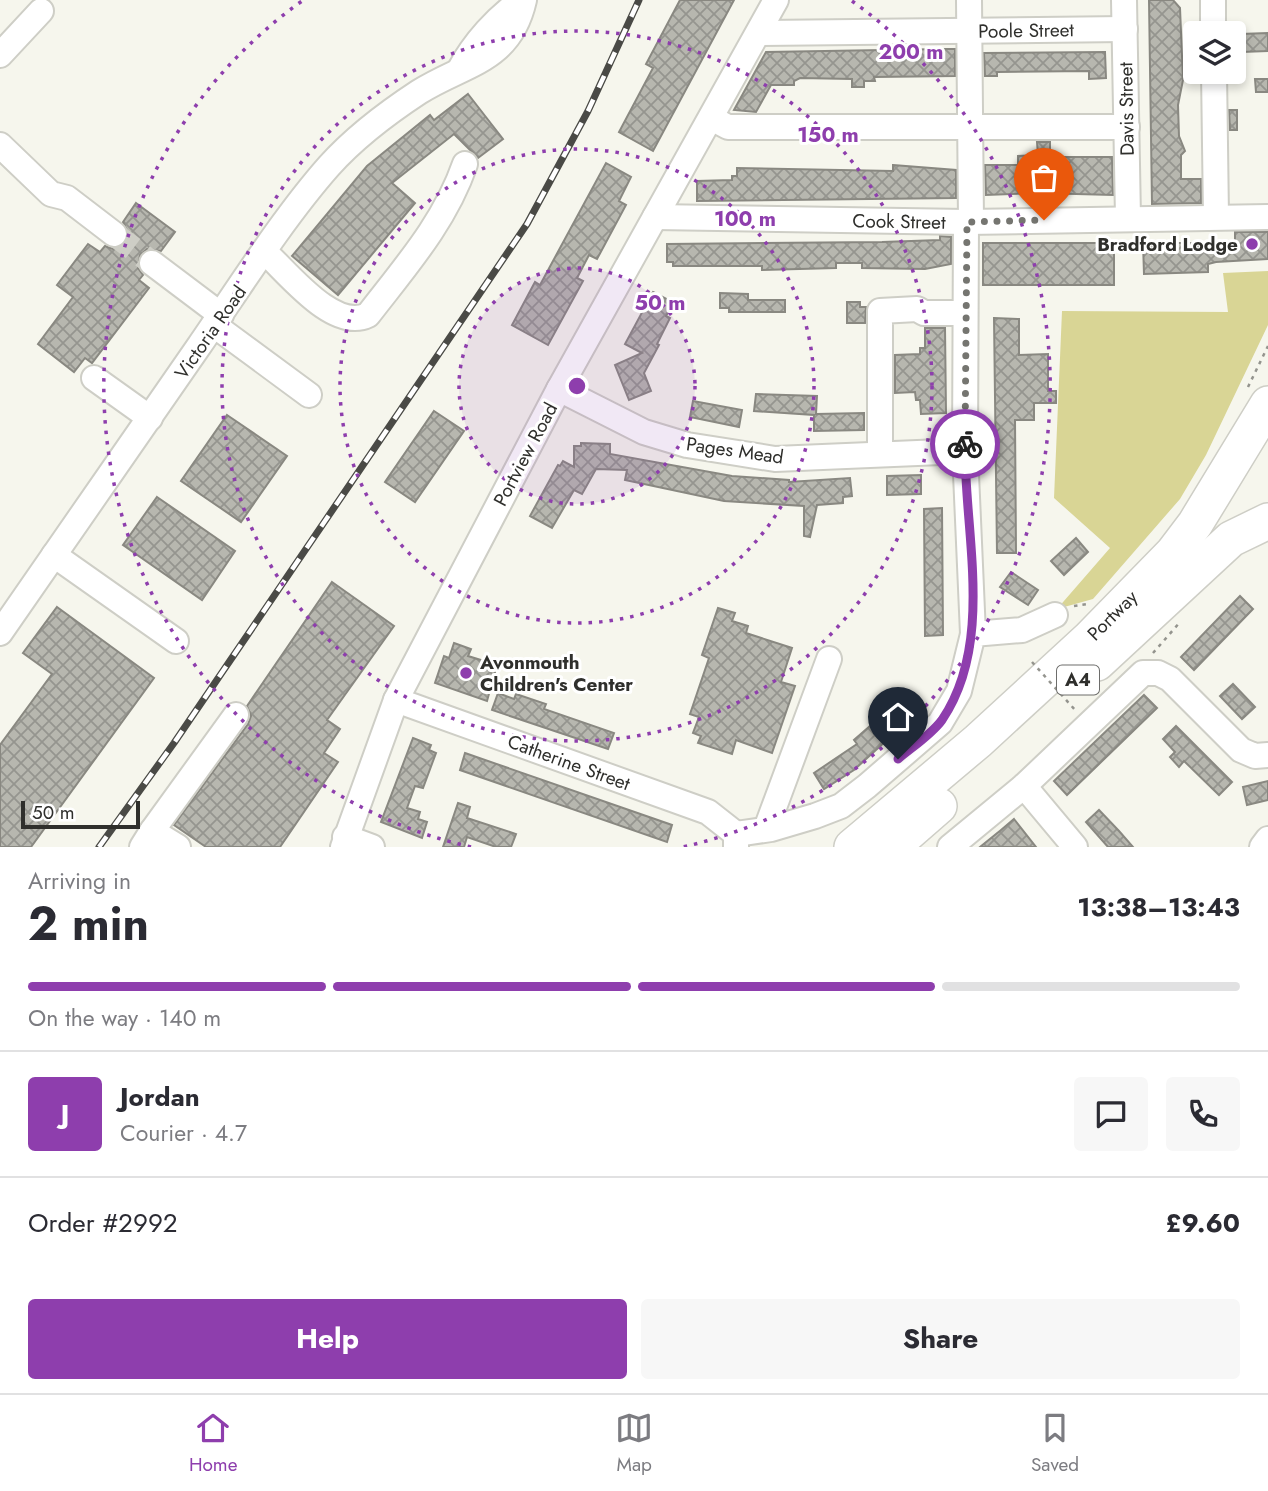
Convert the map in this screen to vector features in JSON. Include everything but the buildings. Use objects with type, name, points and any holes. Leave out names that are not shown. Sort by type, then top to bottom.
[{"type":"highway","name":"Portway","points":[[852,847],[998,722],[1089,639],[1173,553],[1195,524],[1268,404]]},
{"type":"highway","name":"Portway","points":[[892,847],[1231,539],[1268,521]]},
{"type":"street","name":"Victoria Road","points":[[0,633],[217,320],[329,166],[368,128],[419,92],[459,69],[472,67],[491,42],[519,23],[523,0]]},
{"type":"street","name":"Portview Road","points":[[344,842],[396,700],[559,389],[776,0]]},
{"type":"street","points":[[736,840],[841,806],[940,723],[959,691],[973,634],[965,451],[965,313],[971,127],[969,0]]},
{"type":"street","name":"Davis Street","points":[[1124,0],[1128,218]]},
{"type":"street","points":[[1213,0],[1213,21]]},
{"type":"street","points":[[5,40],[41,11]]},
{"type":"street","name":"Poole Street","points":[[759,33],[1125,29]]},
{"type":"street","points":[[1214,84],[1216,217]]},
{"type":"street","points":[[711,118],[728,127],[1127,127]]},
{"type":"street","points":[[0,145],[51,194],[67,198],[114,234]]},
{"type":"street","points":[[265,252],[331,313],[359,320],[368,315],[429,236],[454,196],[465,164]]},
{"type":"street","name":"Cook Street","points":[[655,217],[969,222],[1268,217]]},
{"type":"street","points":[[152,263],[309,395]]},
{"type":"street","points":[[880,453],[880,311],[917,309],[925,313],[965,313]]},
{"type":"street","points":[[94,378],[150,418]]},
{"type":"street","name":"Pages Mead","points":[[559,389],[644,432],[687,445],[775,459],[965,451]]},
{"type":"street","points":[[54,555],[176,640]]},
{"type":"street","points":[[973,634],[1022,630],[1055,615]]},
{"type":"street","points":[[766,829],[829,659]]},
{"type":"street","points":[[950,847],[1024,786],[1143,673],[1157,673],[1170,679],[1233,745],[1255,755],[1268,755]]},
{"type":"street","name":"Catherine Street","points":[[396,700],[708,812],[736,840]]},
{"type":"street","points":[[178,847],[147,839],[236,715]]},
{"type":"street","points":[[1024,786],[1075,847]]},
{"type":"street","points":[[1262,847],[1268,839]]},
{"type":"street","points":[[344,842],[372,847]]},
{"type":"path","points":[[1055,615],[1076,606],[1097,603]]},
{"type":"path","points":[[1032,662],[1076,711]]},
{"type":"shaded area","points":[[1268,271],[1268,325],[1206,455],[1180,499],[1093,599],[1057,609],[1110,548],[1054,498],[1062,311],[1228,312],[1223,273]]},
{"type":"tunnel","points":[[114,234],[152,263]]},
{"type":"railway","points":[[99,847],[174,743],[527,224],[588,111],[639,0]]},
{"type":"way so far","points":[[965,444],[967,222],[1044,220]]},
{"type":"place","name":"Bradford Lodge","points":[[1252,244]]},
{"type":"place","name":"Avonmouth Children's Center","points":[[466,673]]},
{"type":"route","points":[[898,759],[940,723],[959,691],[973,634],[965,444]]}]
